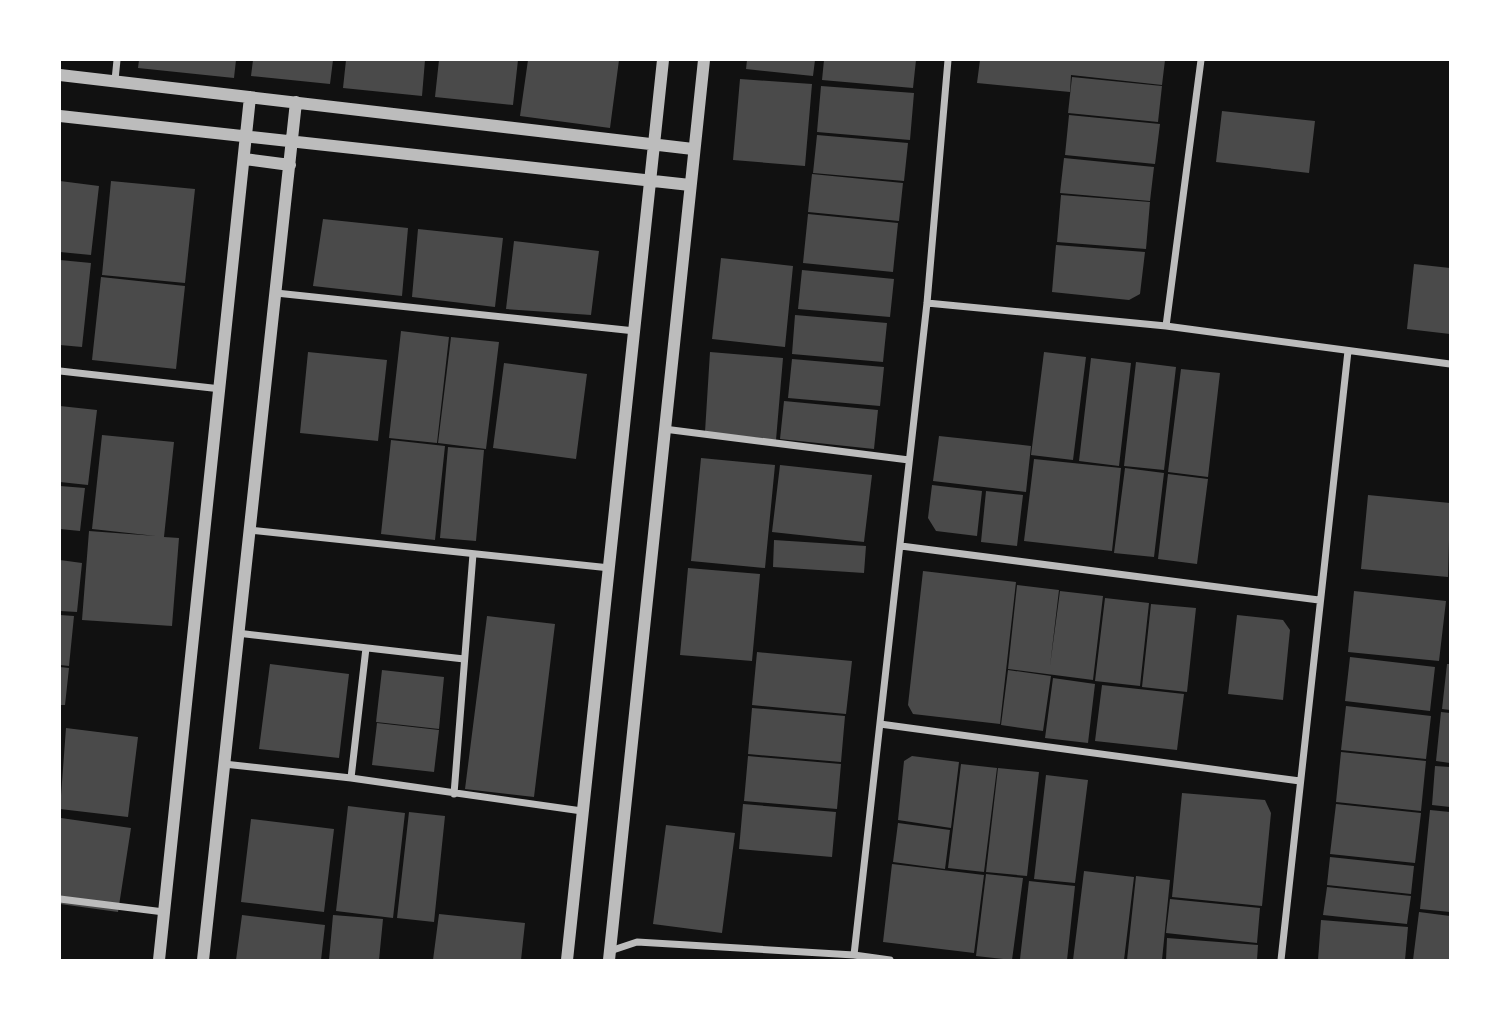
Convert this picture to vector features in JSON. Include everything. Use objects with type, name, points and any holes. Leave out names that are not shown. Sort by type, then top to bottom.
[{"type":"street","points":[[115,80],[117,60]]},
{"type":"street","points":[[567,961],[611,568],[663,60]]},
{"type":"street","points":[[610,956],[704,60]]},
{"type":"street","points":[[854,955],[927,303],[948,60]]},
{"type":"street","points":[[1166,326],[1201,60]]},
{"type":"street","points":[[60,75],[693,149]]},
{"type":"street","points":[[159,961],[250,97]]},
{"type":"street","points":[[203,961],[296,102]]},
{"type":"street","points":[[60,116],[690,185]]},
{"type":"street","points":[[245,159],[290,165]]},
{"type":"street","points":[[276,292],[635,331]]},
{"type":"street","points":[[927,303],[1166,326],[1451,363]]},
{"type":"street","points":[[1281,961],[1348,351]]},
{"type":"street","points":[[60,371],[221,389]]},
{"type":"street","points":[[664,429],[909,460]]},
{"type":"street","points":[[249,530],[611,568]]},
{"type":"street","points":[[901,546],[1319,600]]},
{"type":"street","points":[[454,793],[473,554]]},
{"type":"street","points":[[237,634],[464,659]]},
{"type":"street","points":[[351,778],[366,648]]},
{"type":"street","points":[[880,724],[1300,780]]},
{"type":"street","points":[[224,764],[351,778],[582,811]]},
{"type":"street","points":[[60,899],[164,912]]},
{"type":"street","points":[[610,956],[637,942],[854,955],[890,961]]},
{"type":"building","points":[[139,60],[236,60],[234,78],[138,68]]},
{"type":"building","points":[[253,60],[333,60],[330,84],[251,76]]},
{"type":"building","points":[[346,60],[425,60],[422,96],[343,88]]},
{"type":"building","points":[[439,60],[518,60],[513,105],[435,97]]},
{"type":"building","points":[[528,60],[619,60],[610,128],[520,116]]},
{"type":"building","points":[[747,60],[815,60],[813,76],[746,69]]},
{"type":"building","points":[[824,60],[916,60],[913,88],[822,80]]},
{"type":"building","points":[[980,60],[1165,60],[1162,85],[1071,75],[1070,92],[977,83]]},
{"type":"building","points":[[1072,77],[1162,86],[1158,122],[1068,113]]},
{"type":"building","points":[[740,79],[812,84],[805,166],[733,160]]},
{"type":"building","points":[[821,86],[914,93],[910,140],[817,132]]},
{"type":"building","points":[[1222,111],[1315,121],[1309,173],[1216,162]]},
{"type":"building","points":[[1069,115],[1160,124],[1155,164],[1065,155]]},
{"type":"building","points":[[817,135],[908,143],[904,181],[813,173]]},
{"type":"building","points":[[1064,158],[1154,167],[1150,201],[1060,193]]},
{"type":"building","points":[[812,174],[903,183],[899,221],[808,212]]},
{"type":"building","points":[[60,181],[99,186],[91,255],[60,252]]},
{"type":"building","points":[[111,181],[195,189],[185,283],[102,275]]},
{"type":"building","points":[[1061,195],[1150,202],[1146,249],[1057,242]]},
{"type":"building","points":[[808,214],[898,223],[893,272],[803,263]]},
{"type":"building","points":[[323,219],[408,228],[402,296],[313,286]]},
{"type":"building","points":[[418,229],[503,238],[495,307],[412,297]]},
{"type":"building","points":[[514,241],[599,251],[591,315],[506,309]]},
{"type":"building","points":[[1056,245],[1145,252],[1140,294],[1129,300],[1052,292]]},
{"type":"building","points":[[721,258],[793,266],[785,347],[712,339]]},
{"type":"building","points":[[60,260],[91,263],[82,347],[60,345]]},
{"type":"building","points":[[1414,264],[1450,268],[1450,334],[1407,329]]},
{"type":"building","points":[[802,270],[894,279],[890,317],[798,309]]},
{"type":"building","points":[[101,277],[185,286],[176,369],[92,360]]},
{"type":"building","points":[[795,315],[887,323],[883,362],[792,354]]},
{"type":"building","points":[[401,331],[449,337],[437,443],[389,438]]},
{"type":"building","points":[[451,337],[499,342],[486,449],[438,443]]},
{"type":"building","points":[[308,352],[387,360],[378,441],[300,433]]},
{"type":"building","points":[[710,352],[783,358],[776,440],[705,432]]},
{"type":"building","points":[[1044,352],[1086,357],[1073,460],[1031,455]]},
{"type":"building","points":[[1091,358],[1131,363],[1119,466],[1079,461]]},
{"type":"building","points":[[792,359],[884,367],[880,406],[788,398]]},
{"type":"building","points":[[1136,362],[1176,367],[1164,470],[1124,466]]},
{"type":"building","points":[[504,363],[587,374],[576,459],[493,448]]},
{"type":"building","points":[[1181,369],[1220,373],[1208,477],[1168,472]]},
{"type":"building","points":[[784,401],[878,410],[874,449],[780,439]]},
{"type":"building","points":[[60,406],[97,410],[88,485],[60,482]]},
{"type":"building","points":[[102,435],[174,442],[164,537],[179,538],[172,626],[82,620],[89,531],[156,536],[92,529]]},
{"type":"building","points":[[939,436],[1031,446],[1026,492],[933,481]]},
{"type":"building","points":[[391,440],[445,446],[435,540],[381,534]]},
{"type":"building","points":[[448,447],[484,450],[476,541],[440,538]]},
{"type":"building","points":[[701,458],[775,465],[765,568],[691,561]]},
{"type":"building","points":[[1034,459],[1121,468],[1112,551],[1024,541]]},
{"type":"building","points":[[780,465],[872,475],[864,542],[772,532]]},
{"type":"building","points":[[1125,468],[1164,473],[1154,557],[1114,553]]},
{"type":"building","points":[[1168,474],[1208,479],[1197,564],[1158,559]]},
{"type":"building","points":[[932,485],[982,491],[977,536],[936,531],[928,518]]},
{"type":"building","points":[[60,486],[85,488],[80,531],[60,529]]},
{"type":"building","points":[[986,491],[1023,495],[1017,546],[981,542]]},
{"type":"building","points":[[1368,495],[1450,503],[1448,577],[1361,569]]},
{"type":"building","points":[[774,540],[866,546],[864,573],[773,567]]},
{"type":"building","points":[[60,560],[82,563],[77,612],[60,611]]},
{"type":"building","points":[[688,568],[760,574],[752,661],[680,655]]},
{"type":"building","points":[[923,571],[1016,582],[1000,724],[913,714],[908,705]]},
{"type":"building","points":[[1017,585],[1059,590],[1050,666],[1060,591],[1103,596],[1093,680],[1008,669]]},
{"type":"building","points":[[1354,591],[1446,601],[1439,661],[1348,652]]},
{"type":"building","points":[[1105,598],[1149,603],[1140,686],[1095,681]]},
{"type":"building","points":[[1151,604],[1196,608],[1187,692],[1142,687]]},
{"type":"building","points":[[60,615],[74,616],[69,666],[60,665]]},
{"type":"building","points":[[1237,615],[1283,620],[1290,630],[1283,700],[1228,694]]},
{"type":"building","points":[[487,616],[555,624],[534,797],[465,789]]},
{"type":"building","points":[[757,652],[852,661],[846,714],[752,705]]},
{"type":"building","points":[[1350,657],[1435,667],[1430,711],[1345,701]]},
{"type":"building","points":[[270,664],[349,674],[339,758],[259,749]]},
{"type":"building","points":[[1447,664],[1450,664],[1450,710],[1442,709]]},
{"type":"building","points":[[60,667],[69,668],[65,705],[60,705]]},
{"type":"building","points":[[382,670],[444,677],[439,729],[376,722]]},
{"type":"building","points":[[1008,670],[1051,676],[1043,731],[1001,725]]},
{"type":"building","points":[[1053,678],[1095,684],[1088,743],[1045,738]]},
{"type":"building","points":[[1102,685],[1184,694],[1177,750],[1095,741]]},
{"type":"building","points":[[1346,706],[1431,716],[1426,759],[1341,750]]},
{"type":"building","points":[[752,708],[845,716],[841,762],[748,754]]},
{"type":"building","points":[[1441,712],[1450,713],[1450,763],[1436,761]]},
{"type":"building","points":[[377,723],[439,730],[434,772],[372,765]]},
{"type":"building","points":[[66,728],[138,737],[128,817],[60,809]]},
{"type":"building","points":[[1341,752],[1426,761],[1421,811],[1336,802]]},
{"type":"building","points":[[748,756],[841,764],[837,809],[744,801]]},
{"type":"building","points":[[912,756],[959,762],[951,828],[898,820],[904,761]]},
{"type":"building","points":[[961,764],[997,768],[984,872],[948,868]]},
{"type":"building","points":[[1435,766],[1450,767],[1450,807],[1432,805]]},
{"type":"building","points":[[998,768],[1039,772],[1027,876],[986,872]]},
{"type":"building","points":[[1046,775],[1088,780],[1075,883],[1034,879]]},
{"type":"building","points":[[1182,793],[1265,800],[1271,813],[1262,906],[1172,897]]},
{"type":"building","points":[[743,804],[836,812],[832,857],[739,849]]},
{"type":"building","points":[[1336,804],[1421,813],[1415,863],[1330,854]]},
{"type":"building","points":[[348,806],[405,813],[393,918],[336,911]]},
{"type":"building","points":[[1430,810],[1450,812],[1450,912],[1420,909]]},
{"type":"building","points":[[409,812],[445,816],[434,922],[397,918]]},
{"type":"building","points":[[61,818],[131,828],[118,912],[60,904]]},
{"type":"building","points":[[251,819],[334,829],[324,912],[241,902]]},
{"type":"building","points":[[898,823],[950,830],[945,869],[893,862]]},
{"type":"building","points":[[666,825],[735,833],[722,933],[653,924]]},
{"type":"building","points":[[1330,857],[1414,866],[1411,894],[1327,885]]},
{"type":"building","points":[[892,864],[984,875],[974,953],[883,942]]},
{"type":"building","points":[[1084,871],[1134,877],[1124,960],[1073,960]]},
{"type":"building","points":[[986,874],[1023,878],[1012,960],[976,956]]},
{"type":"building","points":[[1136,876],[1170,880],[1162,960],[1127,960]]},
{"type":"building","points":[[1029,881],[1075,886],[1067,960],[1020,959]]},
{"type":"building","points":[[1327,887],[1411,896],[1407,924],[1323,915]]},
{"type":"building","points":[[1170,899],[1260,908],[1257,943],[1166,933]]},
{"type":"building","points":[[1419,912],[1450,916],[1450,960],[1413,960]]},
{"type":"building","points":[[439,914],[525,923],[521,960],[433,960]]},
{"type":"building","points":[[242,915],[325,925],[321,960],[236,960]]},
{"type":"building","points":[[333,915],[383,919],[379,960],[329,960]]},
{"type":"building","points":[[1321,920],[1408,927],[1405,960],[1318,960]]},
{"type":"building","points":[[1167,938],[1258,945],[1257,960],[1166,960]]}]
